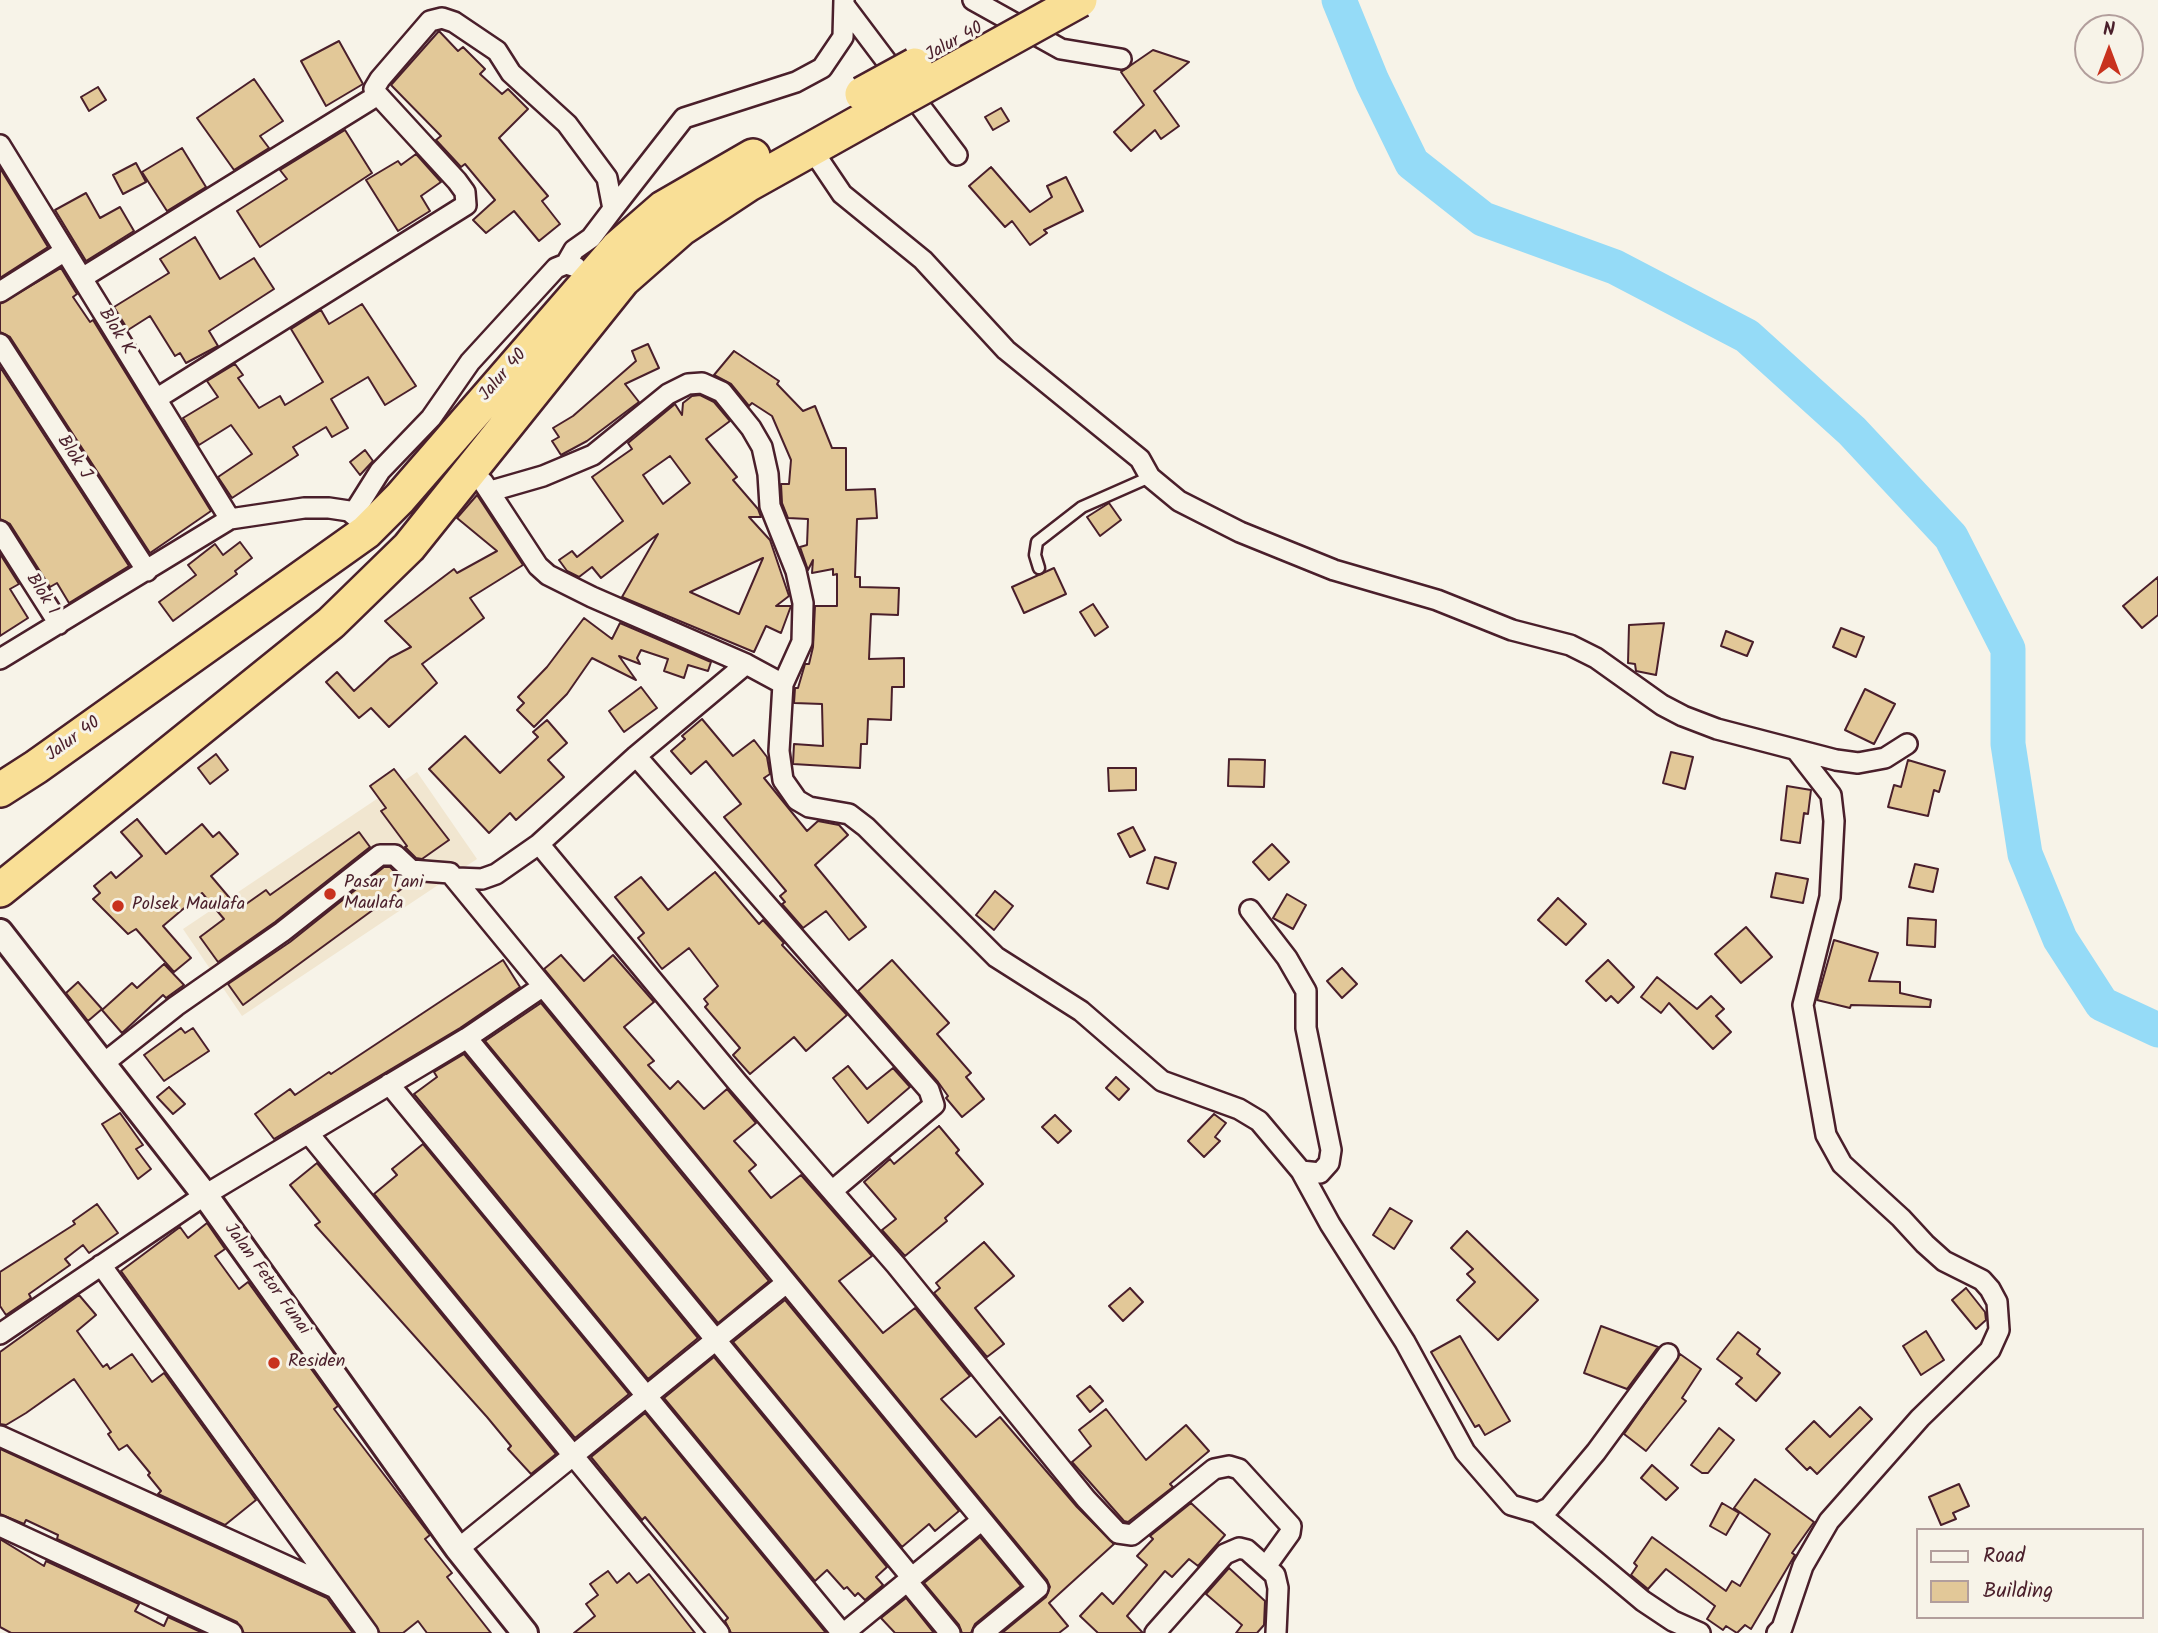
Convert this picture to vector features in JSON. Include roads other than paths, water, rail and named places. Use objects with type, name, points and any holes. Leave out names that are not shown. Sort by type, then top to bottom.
[{"type":"highway","name":"Jalur 40","points":[[0,790],[48,759],[361,521],[400,498],[511,367],[579,270],[617,248],[663,208],[869,103],[1034,0]]},
{"type":"highway","points":[[869,103],[1080,0]]},
{"type":"highway","name":"Jalur 40","points":[[0,890],[331,623],[481,479],[544,380],[623,279],[681,229],[749,184],[811,148],[869,103]]},
{"type":"highway","points":[[511,367],[536,372],[544,380]]},
{"type":"street","points":[[973,0],[1060,49],[1121,59]]},
{"type":"street","points":[[844,2],[881,57],[957,155]]},
{"type":"street","points":[[0,659],[230,519],[304,508],[329,508],[361,521],[380,471],[431,418],[470,362],[556,268],[579,270],[574,250],[592,238],[684,118],[796,82],[822,68],[843,37],[844,2]]},
{"type":"street","points":[[156,399],[466,205],[466,192],[374,89],[430,20],[442,18],[454,22],[496,51],[511,73],[567,124],[607,177],[614,209]]},
{"type":"street","points":[[82,278],[378,95]]},
{"type":"street","name":"Blok K","points":[[0,145],[230,519]]},
{"type":"street","points":[[811,148],[842,194],[923,260],[1006,350],[1140,459],[1150,477],[1180,501],[1240,532],[1334,570],[1437,600],[1512,630],[1570,645],[1597,658],[1683,716],[1796,750],[1858,763],[1885,758],[1907,744]]},
{"type":"street","points":[[0,292],[65,251]]},
{"type":"street","name":"Blok J","points":[[0,345],[147,571]]},
{"type":"street","points":[[783,684],[746,664],[548,575],[538,566],[481,479],[565,469],[593,455],[668,394],[688,384],[702,383],[722,392],[751,428],[762,447],[768,474],[770,506],[796,571],[803,603],[802,642],[783,684],[780,768],[786,788],[797,800],[809,807],[849,814],[886,846],[996,957],[1081,1011],[1162,1081],[1248,1114],[1278,1141],[1301,1171],[1330,1224],[1405,1342],[1465,1452],[1511,1505],[1538,1513],[1643,1601],[1673,1621],[1700,1633]]},
{"type":"street","name":"Blok I","points":[[0,531],[59,624]]},
{"type":"street","points":[[456,878],[482,879],[496,874],[539,844],[636,756],[746,664]]},
{"type":"street","points":[[1777,1633],[1782,1628],[1804,1566],[1829,1521],[1911,1427],[1990,1350],[1999,1330],[1997,1302],[1990,1289],[1982,1280],[1944,1261],[1925,1244],[1842,1164],[1826,1135],[1804,1005],[1830,897],[1834,821],[1831,795],[1796,750]]},
{"type":"street","points":[[636,756],[929,1090],[934,1105],[832,1191]]},
{"type":"street","points":[[539,844],[896,1265],[1086,1499],[1118,1533],[1132,1535],[1214,1469],[1229,1466],[1239,1469],[1291,1526],[1290,1533],[1267,1565]]},
{"type":"street","points":[[104,1062],[176,1006],[282,932],[380,855],[395,855],[411,870],[450,873],[1038,1588],[983,1633]]},
{"type":"street","points":[[1250,910],[1287,958],[1307,990],[1307,1028],[1331,1150],[1329,1163],[1320,1173],[1301,1171]]},
{"type":"street","name":"Jalan Fetor Funai","points":[[0,932],[104,1062],[205,1195],[458,1549],[525,1633]]},
{"type":"street","points":[[0,1334],[205,1195],[467,1038],[542,987]]},
{"type":"street","points":[[467,1038],[716,1340],[950,1633]]},
{"type":"street","points":[[389,1084],[843,1633],[982,1520]]},
{"type":"street","points":[[309,1134],[719,1633]]},
{"type":"street","points":[[101,1265],[368,1633]]},
{"type":"street","points":[[458,1549],[786,1283]]},
{"type":"street","points":[[1538,1513],[1549,1508],[1572,1483],[1668,1354]]},
{"type":"street","points":[[0,1436],[335,1588]]},
{"type":"street","points":[[0,1526],[232,1633]]},
{"type":"street","points":[[1154,1633],[1232,1549],[1247,1550],[1267,1565],[1277,1580],[1276,1633]]},
{"type":"lane","points":[[1039,568],[1035,555],[1037,542],[1082,506],[1150,477]]},
{"type":"waterway","points":[[1339,0],[1372,81],[1412,163],[1483,219],[1615,267],[1747,336],[1852,431],[1951,537],[2008,649],[2008,744],[2025,854],[2060,939],[2102,1004],[2158,1030]]},
{"type":"place","name":"Pasar Tani Maulafa","points":[[330,894]]},
{"type":"place","name":"Polsek Maulafa","points":[[118,906]]},
{"type":"place","name":"Residen","points":[[274,1363]]}]
